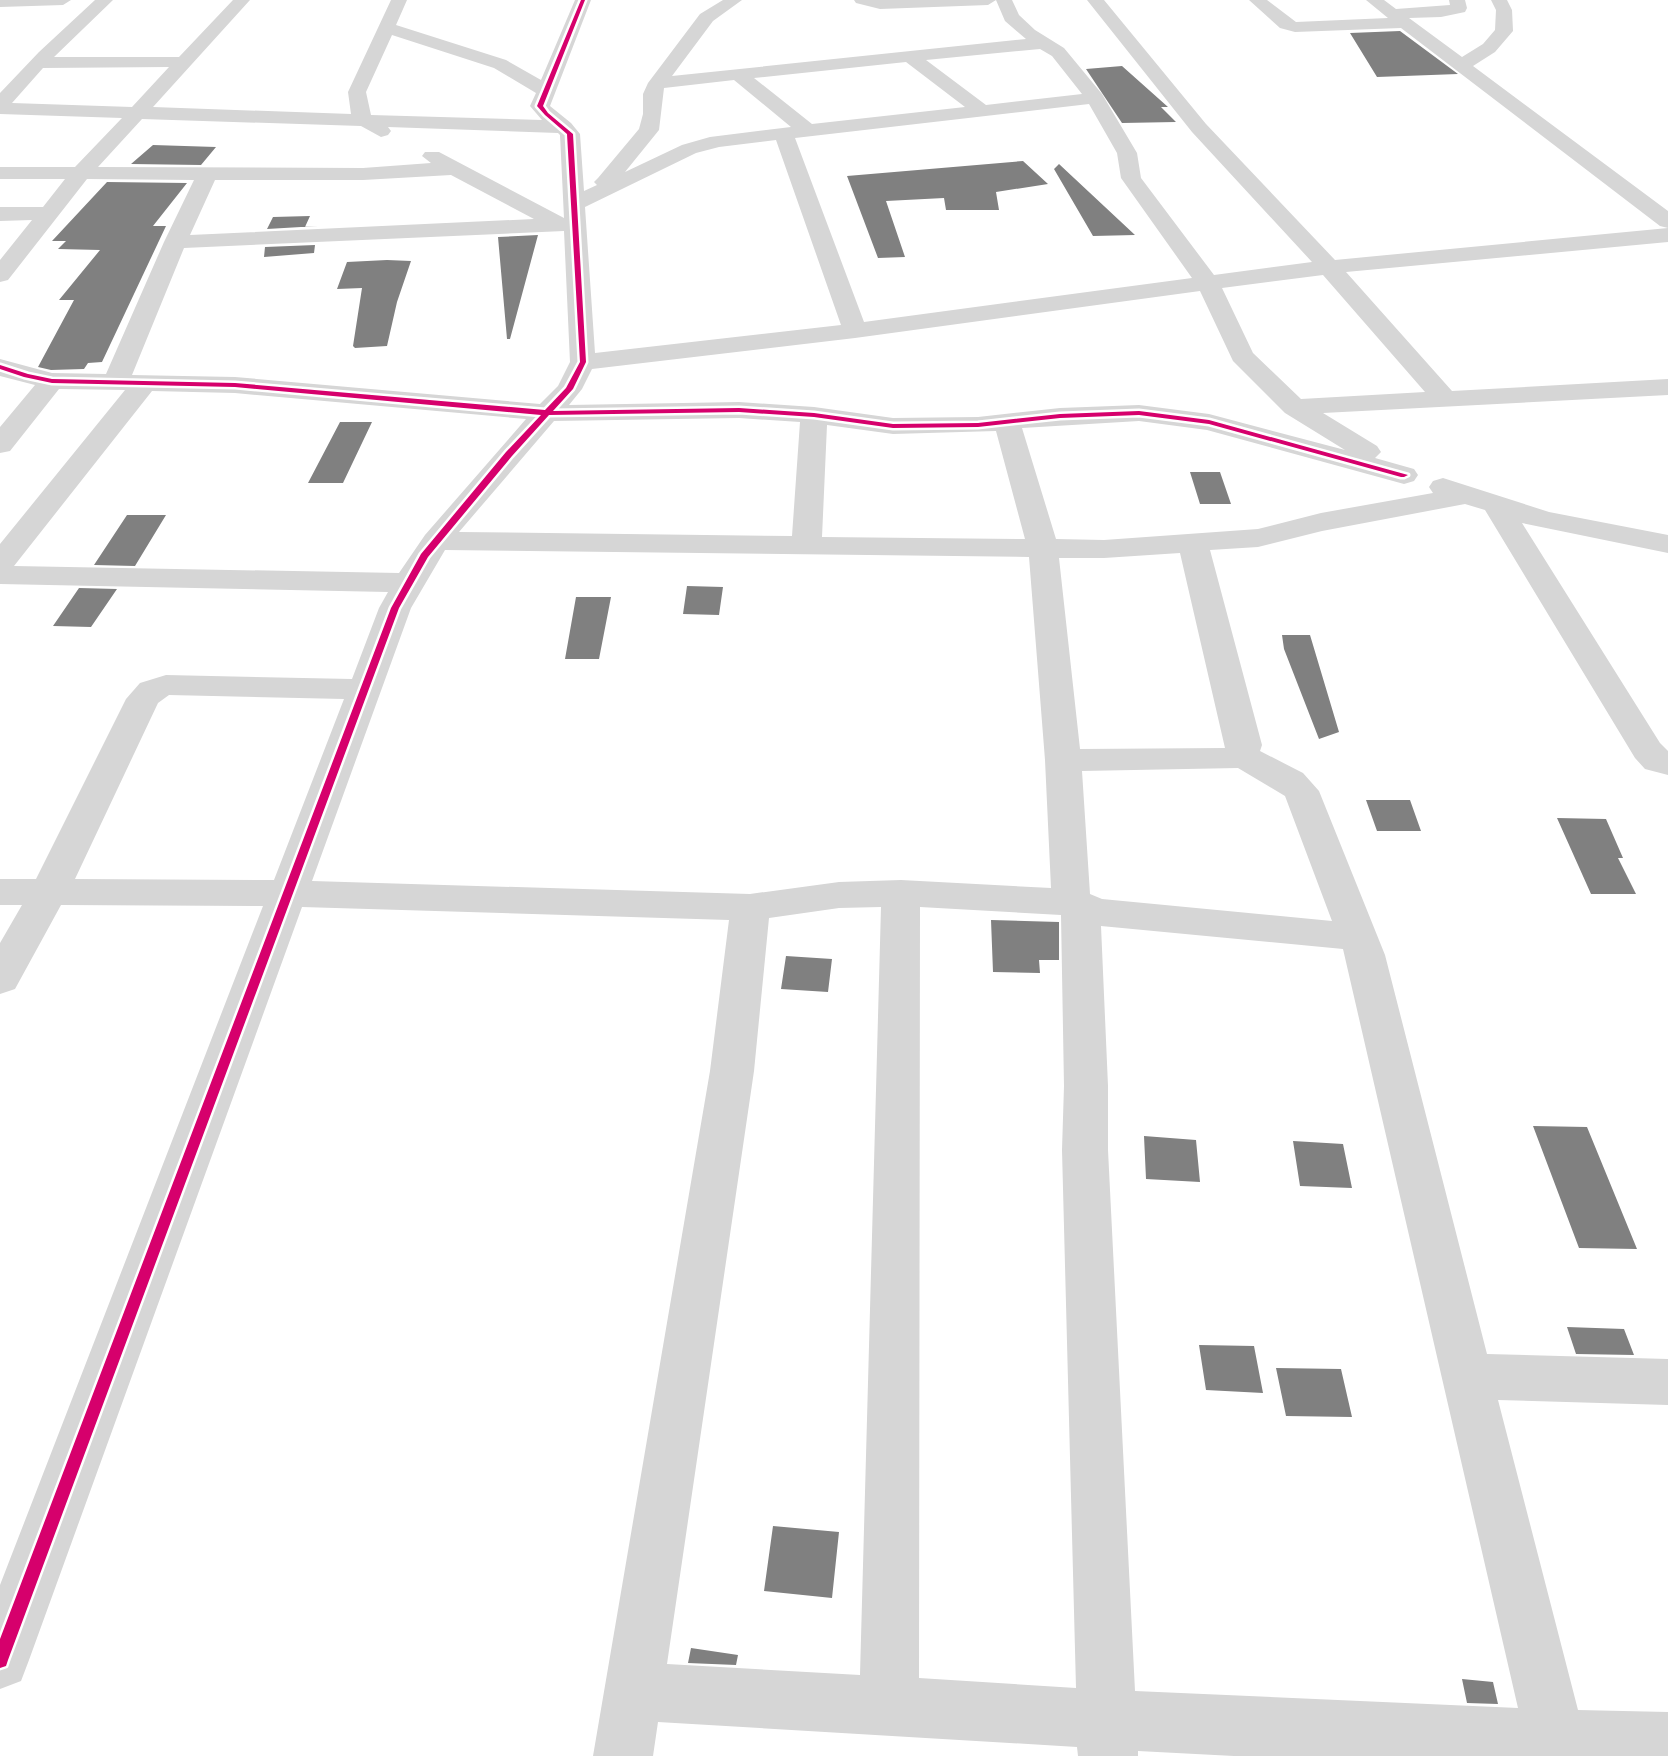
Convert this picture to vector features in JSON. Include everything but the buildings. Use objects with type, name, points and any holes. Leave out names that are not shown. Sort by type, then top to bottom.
[{"type":"street","points":[[0,2],[63,0]]},
{"type":"street","points":[[0,106],[38,63],[104,0]]},
{"type":"street","points":[[0,275],[80,174],[242,0]]},
{"type":"street","points":[[399,0],[357,92],[357,105],[362,119],[456,168],[578,213]]},
{"type":"street","points":[[0,1660],[395,608],[424,556],[509,454],[569,389],[583,362],[578,213],[570,134],[546,116],[540,106],[583,0]]},
{"type":"street","points":[[578,213],[649,130],[653,114],[652,94],[657,83],[706,18],[734,0]]},
{"type":"street","points":[[862,0],[880,4],[988,0]]},
{"type":"street","points":[[1004,0],[1011,17],[1058,52],[1094,98],[1127,153],[1131,178],[1209,285],[1242,356],[1294,407],[1404,474]]},
{"type":"street","points":[[1095,0],[1199,128],[1329,267],[1445,399]]},
{"type":"street","points":[[1257,0],[1286,24],[1295,27],[1398,19],[1441,12],[1459,8],[1457,0]]},
{"type":"street","points":[[1374,0],[1668,221]]},
{"type":"street","points":[[1460,66],[1489,48],[1504,31],[1504,10],[1499,0]]},
{"type":"street","points":[[387,28],[500,64],[546,91]]},
{"type":"street","points":[[657,83],[1043,43]]},
{"type":"street","points":[[910,55],[981,110]]},
{"type":"street","points":[[38,63],[184,62]]},
{"type":"street","points":[[737,74],[807,130]]},
{"type":"street","points":[[175,243],[578,213],[689,149],[717,141],[1094,98]]},
{"type":"street","points":[[0,106],[564,127]]},
{"type":"street","points":[[783,132],[855,331]]},
{"type":"street","points":[[0,173],[363,174],[456,168]]},
{"type":"street","points":[[116,382],[207,175]]},
{"type":"street","points":[[0,214],[49,213]]},
{"type":"street","points":[[583,362],[855,331],[1329,267],[1638,239],[1663,246]]},
{"type":"street","points":[[0,367],[52,381],[146,381],[301,390],[549,413],[739,410],[814,415],[893,426],[978,425],[1060,416],[1139,413],[1195,420],[1404,474],[1543,520],[1668,544]]},
{"type":"street","points":[[0,444],[52,381]]},
{"type":"street","points":[[0,564],[146,381]]},
{"type":"street","points":[[1294,407],[1668,387]]},
{"type":"street","points":[[806,545],[814,415]]},
{"type":"street","points":[[1007,422],[1043,548],[1075,903],[1086,1086],[1084,1150],[1107,1738]]},
{"type":"street","points":[[436,541],[1104,549],[1258,538],[1321,522],[1481,500]]},
{"type":"street","points":[[1481,500],[1647,750],[1658,761],[1668,764]]},
{"type":"street","points":[[1193,543],[1244,745],[1241,755]]},
{"type":"street","points":[[0,575],[409,583]]},
{"type":"street","points":[[0,979],[49,892],[143,699],[152,690],[166,685],[365,689]]},
{"type":"street","points":[[1063,760],[1229,759],[1241,755],[1290,781],[1301,791],[1366,955],[1557,1748]]},
{"type":"street","points":[[0,892],[288,894],[750,907],[839,895],[901,893],[1075,903],[1097,912],[1359,937]]},
{"type":"street","points":[[889,1706],[901,893]]},
{"type":"street","points":[[623,1756],[732,1071],[750,907]]},
{"type":"street","points":[[1467,1376],[1668,1382]]},
{"type":"street","points":[[633,1692],[889,1706],[1107,1738],[1557,1748],[1668,1742]]},
{"type":"cycle path","points":[[0,1660],[395,608],[424,556],[509,454],[569,389],[583,362],[570,134],[540,106],[583,0]]},
{"type":"cycle path","points":[[0,367],[52,381],[235,385],[549,413],[739,410],[814,415],[893,426],[978,425],[1060,416],[1139,413],[1209,422],[1404,475]]}]
